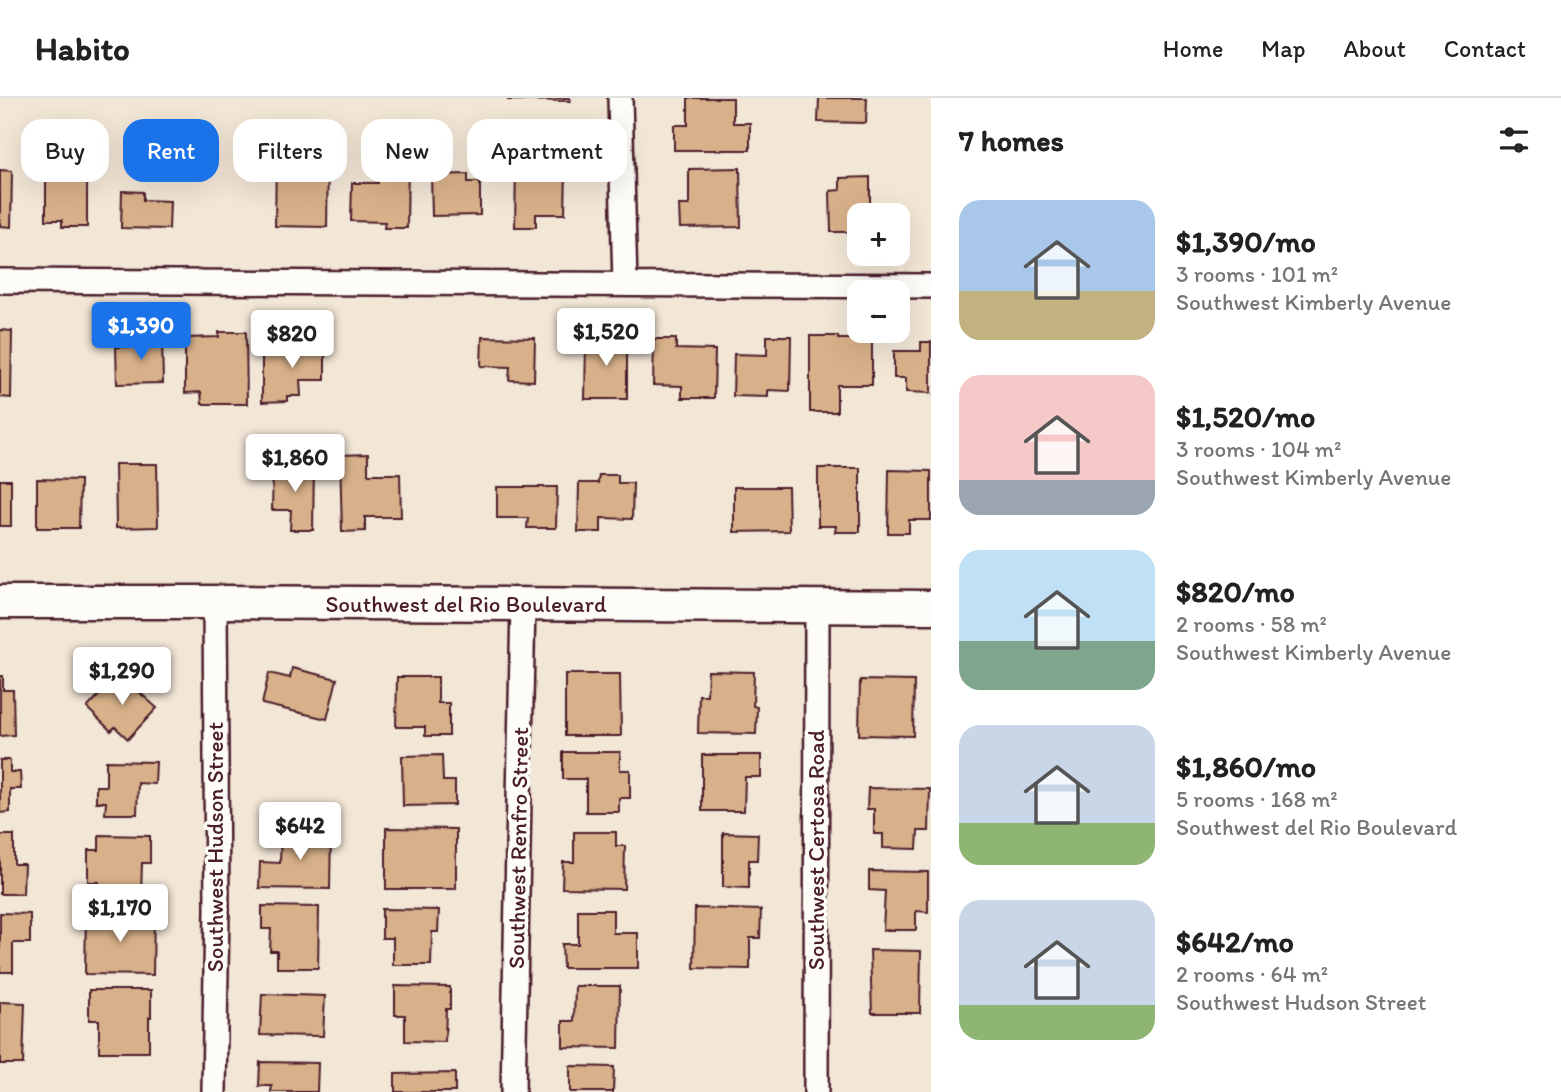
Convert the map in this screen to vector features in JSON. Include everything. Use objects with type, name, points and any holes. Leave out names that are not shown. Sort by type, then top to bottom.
[{"type":"street","points":[[620,98],[625,284]]},
{"type":"street","points":[[0,281],[931,286]]},
{"type":"street","name":"Southwest del Rio Boulevard","points":[[0,602],[931,607]]},
{"type":"street","name":"Southwest Hudson Street","points":[[214,1092],[217,910],[215,602]]},
{"type":"street","name":"Southwest Renfro Street","points":[[513,1092],[523,604]]},
{"type":"street","name":"Southwest Certosa Road","points":[[816,1092],[817,607]]},
{"type":"building","points":[[570,98],[570,101],[508,100]]},
{"type":"building","points":[[688,98],[733,98],[733,123],[750,123],[750,150],[674,150],[674,125],[688,125]]},
{"type":"building","points":[[819,98],[867,98],[866,123],[818,122]]},
{"type":"building","points":[[740,168],[741,227],[680,228],[679,205],[689,205],[689,169]]},
{"type":"building","points":[[0,170],[12,171],[11,227],[0,226]]},
{"type":"building","points":[[453,174],[467,174],[467,182],[480,182],[480,215],[432,216],[431,182],[453,182]]},
{"type":"building","points":[[870,177],[870,203],[847,203],[847,232],[831,232],[830,191],[840,190],[840,178]]},
{"type":"building","points":[[46,182],[87,182],[87,227],[62,227],[62,220],[46,220]]},
{"type":"building","points":[[276,182],[328,182],[327,227],[275,226]]},
{"type":"building","points":[[408,182],[407,228],[384,228],[385,222],[351,221],[352,183]]},
{"type":"building","points":[[516,182],[566,182],[565,214],[536,214],[536,227],[515,227]]},
{"type":"building","points":[[122,191],[143,192],[143,200],[170,201],[169,229],[121,228]]},
{"type":"building","points":[[0,330],[12,331],[11,398],[0,397]]},
{"type":"building","points":[[219,332],[246,332],[247,404],[202,404],[201,392],[185,393],[185,338],[219,337]]},
{"type":"building","points":[[306,335],[325,335],[325,380],[300,380],[301,396],[287,396],[287,401],[262,402],[262,353],[307,353]]},
{"type":"building","points":[[162,336],[163,383],[117,384],[116,347],[140,347],[140,337]]},
{"type":"building","points":[[767,336],[791,336],[790,391],[768,390],[768,397],[733,396],[734,354],[767,355]]},
{"type":"building","points":[[810,336],[838,336],[838,339],[847,339],[847,343],[872,343],[872,385],[837,385],[837,412],[810,412]]},
{"type":"building","points":[[482,337],[535,338],[534,381],[509,380],[510,367],[481,366]]},
{"type":"building","points":[[586,337],[627,337],[627,399],[585,399]]},
{"type":"building","points":[[654,339],[676,339],[676,349],[715,350],[714,398],[682,398],[682,386],[653,385]]},
{"type":"building","points":[[921,342],[931,342],[931,393],[906,392],[906,378],[894,378],[894,351],[921,351]]},
{"type":"building","points":[[368,454],[368,474],[400,474],[401,517],[365,517],[365,531],[342,532],[340,455]]},
{"type":"building","points":[[115,464],[157,464],[158,527],[116,528]]},
{"type":"building","points":[[273,465],[314,465],[313,530],[290,530],[291,510],[272,510]]},
{"type":"building","points":[[818,468],[860,468],[860,532],[835,532],[836,526],[818,526]]},
{"type":"building","points":[[889,470],[931,471],[931,520],[909,520],[909,533],[888,533]]},
{"type":"building","points":[[599,475],[618,475],[618,483],[633,483],[632,519],[601,518],[601,532],[578,532],[579,483],[598,483]]},
{"type":"building","points":[[37,479],[80,480],[79,528],[37,528]]},
{"type":"building","points":[[0,480],[11,480],[11,526],[0,526]]},
{"type":"building","points":[[497,487],[557,487],[556,528],[527,528],[528,518],[497,518]]},
{"type":"building","points":[[734,487],[788,487],[789,531],[734,532]]},
{"type":"building","points":[[292,668],[337,679],[327,719],[262,704],[269,673],[290,678]]},
{"type":"building","points":[[708,671],[754,672],[756,734],[698,733],[699,695],[707,695]]},
{"type":"building","points":[[119,674],[157,708],[128,739],[115,727],[111,731],[87,708]]},
{"type":"building","points":[[565,674],[620,674],[621,736],[565,736]]},
{"type":"building","points":[[0,676],[3,676],[3,690],[13,690],[14,735],[0,736]]},
{"type":"building","points":[[397,677],[438,677],[438,703],[449,703],[449,736],[425,736],[425,727],[396,727]]},
{"type":"building","points":[[860,680],[914,681],[913,736],[859,735]]},
{"type":"building","points":[[563,752],[620,752],[620,770],[630,770],[630,798],[619,798],[619,812],[586,812],[586,779],[563,779]]},
{"type":"building","points":[[442,755],[443,781],[455,781],[455,805],[403,806],[402,756]]},
{"type":"building","points":[[702,755],[761,755],[761,777],[745,777],[744,811],[702,811]]},
{"type":"building","points":[[0,760],[10,760],[10,772],[20,772],[21,789],[10,789],[10,812],[0,813]]},
{"type":"building","points":[[106,761],[156,762],[155,784],[138,783],[137,814],[105,814],[106,802],[96,802],[96,786],[106,786]]},
{"type":"building","points":[[868,788],[930,789],[929,831],[918,831],[917,849],[883,848],[883,834],[874,834],[874,809],[867,809]]},
{"type":"building","points":[[386,828],[456,829],[456,889],[386,889]]},
{"type":"building","points":[[281,829],[331,830],[330,889],[259,888],[260,862],[280,863]]},
{"type":"building","points":[[574,832],[616,832],[616,846],[625,846],[624,889],[562,888],[563,862],[574,862]]},
{"type":"building","points":[[723,833],[758,834],[757,860],[749,860],[749,888],[723,887]]},
{"type":"building","points":[[0,835],[14,835],[14,864],[24,864],[23,894],[0,894]]},
{"type":"building","points":[[99,835],[150,836],[150,863],[142,863],[141,895],[99,894],[99,882],[88,882],[88,850],[99,850]]},
{"type":"building","points":[[869,871],[928,872],[928,912],[916,911],[916,930],[883,930],[885,891],[869,890]]},
{"type":"building","points":[[262,906],[319,907],[318,968],[277,968],[277,951],[270,951],[271,929],[262,929]]},
{"type":"building","points":[[695,908],[761,910],[760,938],[750,938],[750,969],[694,968]]},
{"type":"building","points":[[382,909],[439,910],[438,932],[432,932],[431,965],[393,965],[393,938],[382,938]]},
{"type":"building","points":[[578,910],[613,910],[613,933],[638,933],[638,968],[563,968],[562,944],[578,944]]},
{"type":"building","points":[[86,912],[154,913],[153,975],[85,974]]},
{"type":"building","points":[[0,913],[30,914],[30,943],[13,943],[13,972],[0,972]]},
{"type":"building","points":[[870,950],[921,951],[920,1013],[872,1013]]},
{"type":"building","points":[[395,986],[450,987],[445,1042],[405,1041],[405,1015],[395,1015]]},
{"type":"building","points":[[575,986],[620,986],[619,1048],[563,1047],[563,1021],[574,1021]]},
{"type":"building","points":[[89,990],[151,990],[149,1052],[99,1052],[99,1020],[89,1020]]},
{"type":"building","points":[[262,994],[325,996],[323,1036],[260,1035]]},
{"type":"building","points":[[0,1002],[25,1003],[23,1064],[0,1064]]},
{"type":"building","points":[[260,1062],[318,1063],[317,1092],[271,1092],[272,1086],[259,1086]]},
{"type":"building","points":[[570,1066],[614,1067],[613,1092],[570,1092]]},
{"type":"building","points":[[455,1073],[455,1092],[395,1092],[395,1074]]}]
